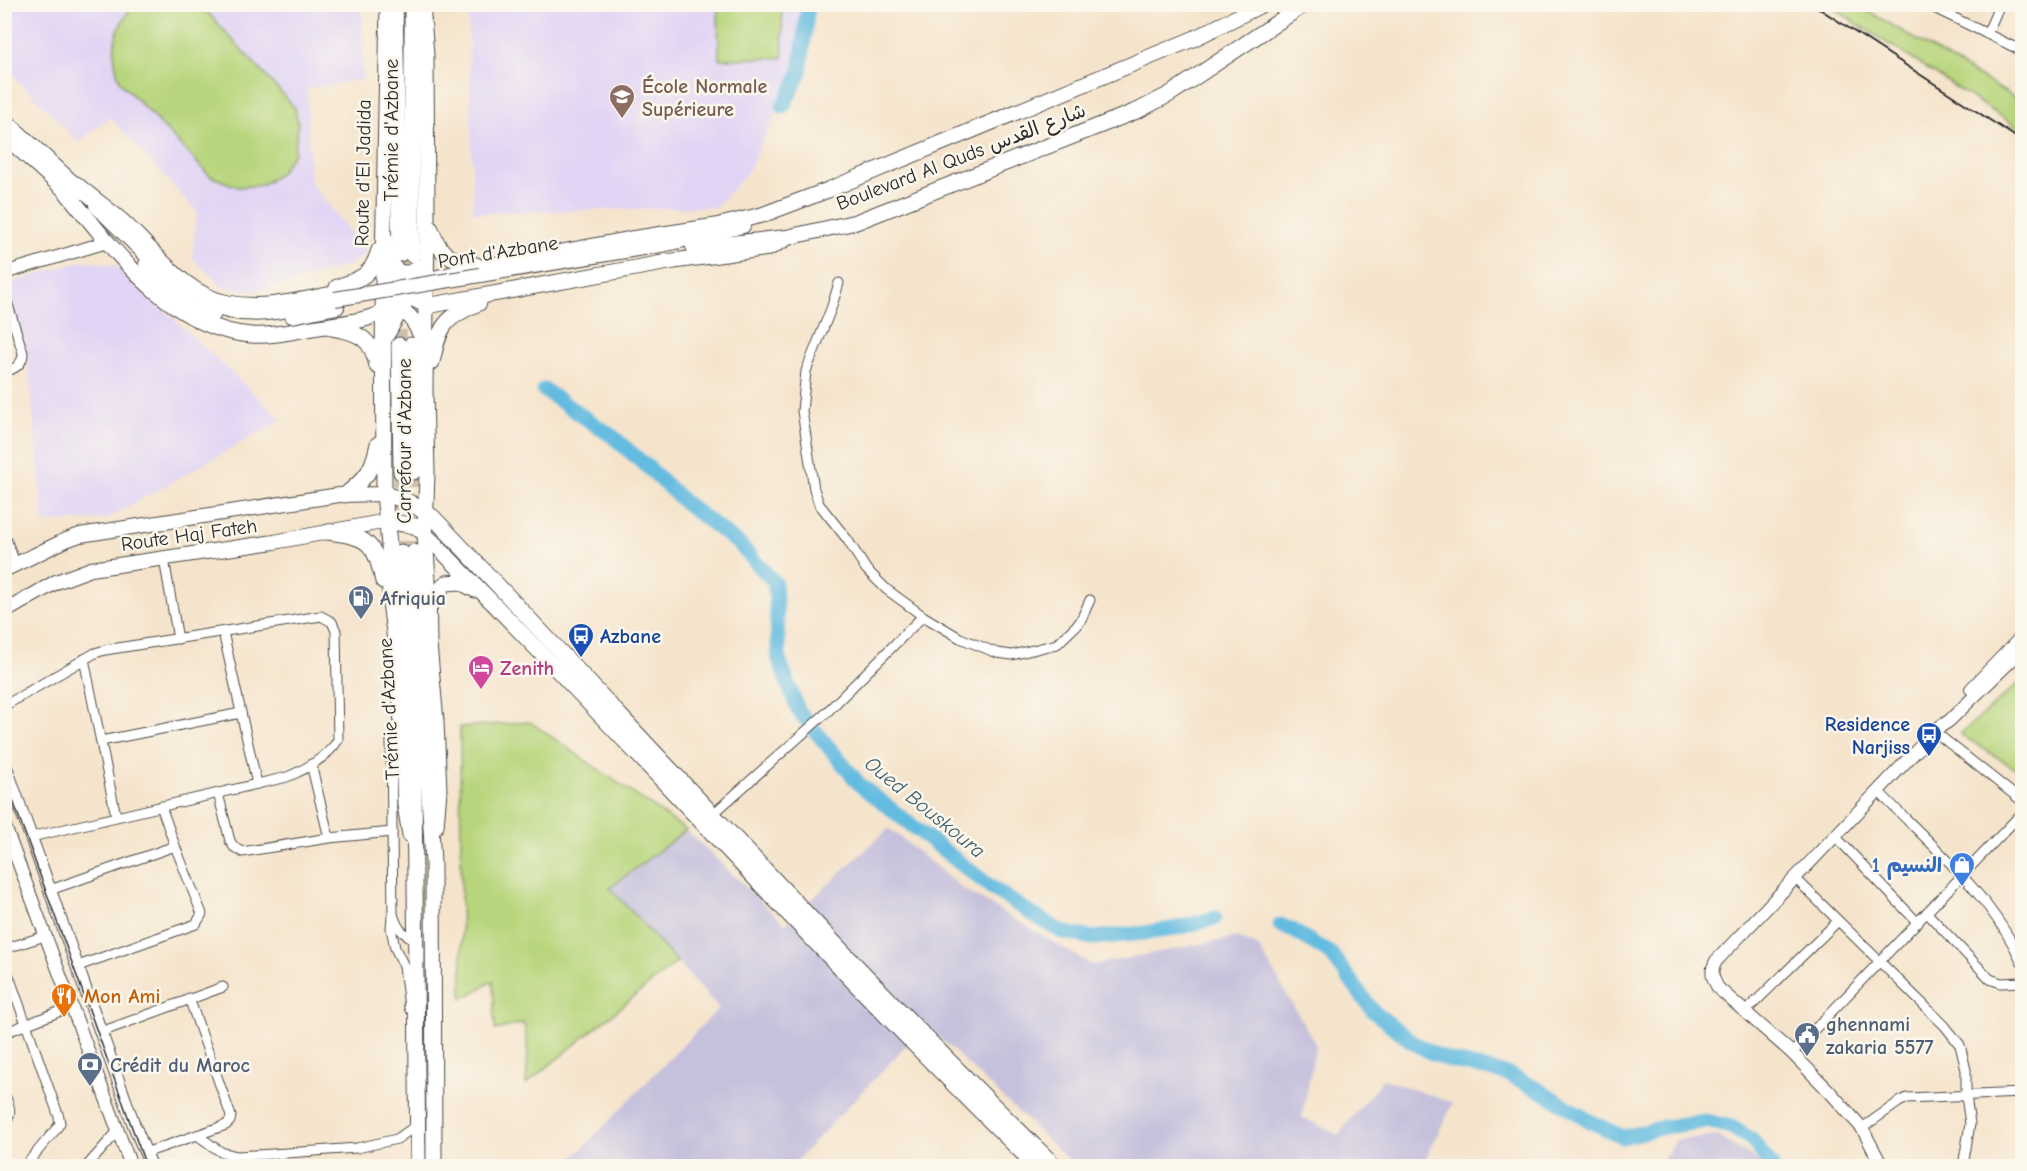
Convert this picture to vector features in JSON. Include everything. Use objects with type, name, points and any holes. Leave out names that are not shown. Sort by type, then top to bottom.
[{"type":"main road","name":"Route d'El Jadida","points":[[382,343],[383,313],[398,296],[384,236],[388,4]]},
{"type":"main road","name":"Trémie d'Azbane","points":[[395,4],[414,263]]},
{"type":"main road","name":"Trémie d'Azbane","points":[[412,4],[414,263]]},
{"type":"main road","points":[[382,343],[398,296],[414,263],[427,219],[426,55],[422,4]]},
{"type":"main road","name":"Boulevard Al Quds شارع القدس","points":[[414,263],[481,275],[762,215],[828,190],[1193,39],[1263,4]]},
{"type":"main road","name":"Boulevard Al Quds شارع القدس","points":[[427,304],[442,304],[713,254],[769,248],[789,237],[856,222],[1139,110],[1170,94],[1305,4]]},
{"type":"main road","points":[[4,118],[72,189],[118,254],[182,312],[215,328],[254,335],[374,317],[383,313]]},
{"type":"main road","points":[[4,136],[72,189],[122,222],[184,280],[208,296],[226,303],[265,306],[372,287],[427,304]]},
{"type":"main road","name":"Pont d'Azbane","points":[[72,189],[171,279],[196,298],[225,310],[252,314],[336,303],[481,275],[667,247]]},
{"type":"main road","points":[[667,247],[760,221],[828,190]]},
{"type":"main road","points":[[427,219],[436,244],[444,254],[481,275]]},
{"type":"main road","points":[[301,299],[361,278],[371,270],[384,236],[414,263],[427,304],[412,345]]},
{"type":"main road","points":[[667,247],[789,237]]},
{"type":"main road","points":[[414,263],[397,279],[398,296],[418,327]]},
{"type":"main road","points":[[425,391],[436,344],[446,322],[457,312],[509,290]]},
{"type":"main road","points":[[382,343],[398,324],[409,322],[418,327]]},
{"type":"main road","points":[[320,326],[356,333],[366,340],[376,360],[383,395]]},
{"type":"main road","points":[[407,472],[412,345],[418,327]]},
{"type":"main road","name":"Carrefour d'Azbane","points":[[382,343],[384,463],[400,502],[387,521],[423,524],[427,487],[425,391],[412,345]]},
{"type":"main road","points":[[345,495],[363,481],[372,468],[384,415]]},
{"type":"main road","points":[[401,549],[387,521],[400,502],[427,487],[452,538]]},
{"type":"main road","name":"Route Haj Fateh","points":[[10,568],[80,535],[345,495],[400,502]]},
{"type":"main road","points":[[400,502],[812,939],[1036,1167]]},
{"type":"main road","name":"Route Haj Fateh","points":[[4,612],[71,575],[91,569],[164,559],[387,521]]},
{"type":"main road","points":[[423,524],[439,790],[433,863],[434,1167]]},
{"type":"main road","points":[[390,600],[401,549],[400,531],[423,524],[434,527],[452,538],[958,1072],[1055,1167]]},
{"type":"main road","points":[[328,532],[364,540],[372,548],[377,555],[390,600],[400,679],[405,805],[414,865],[418,1167]]},
{"type":"main road","name":"Trémie d'Azbane","points":[[401,549],[415,622],[423,688],[433,863]]},
{"type":"main road","name":"Trémie d'Azbane","points":[[401,549],[404,618],[413,694],[414,865]]},
{"type":"main road","points":[[429,611],[434,596],[440,588],[452,581],[467,585],[492,602]]},
{"type":"street","points":[[1926,4],[2022,51]]},
{"type":"street","points":[[1987,34],[2000,4]]},
{"type":"street","points":[[4,273],[108,242]]},
{"type":"street","points":[[839,283],[806,371],[802,393],[803,425],[814,489],[819,504],[847,539],[866,569],[886,589],[923,616],[960,638],[984,649],[1012,655],[1057,644],[1080,622],[1090,600]]},
{"type":"street","points":[[4,292],[23,353],[20,363],[4,372]]},
{"type":"street","points":[[4,534],[10,568]]},
{"type":"street","points":[[164,559],[178,639]]},
{"type":"street","points":[[4,706],[84,659],[105,650],[321,616],[332,622],[336,631],[338,740],[331,749],[311,764],[286,777],[31,837]]},
{"type":"street","points":[[712,815],[825,714],[923,616]]},
{"type":"street","points":[[223,632],[257,784]]},
{"type":"street","points":[[1882,1167],[1862,1128],[1792,1053],[1718,988],[1712,977],[1712,969],[1716,961],[1836,837],[1936,730],[1945,716],[2022,636]]},
{"type":"street","points":[[1936,730],[1949,721],[2022,650]]},
{"type":"street","points":[[84,659],[116,816]]},
{"type":"street","points":[[101,741],[241,713]]},
{"type":"street","points":[[1936,730],[2022,801]]},
{"type":"street","points":[[402,731],[391,740],[393,914],[391,928],[395,948],[404,966],[409,1008],[416,1015]]},
{"type":"street","points":[[4,762],[151,1167]]},
{"type":"street","points":[[311,764],[329,838]]},
{"type":"street","points":[[1878,791],[1962,876],[2015,945],[2022,963]]},
{"type":"street","points":[[218,793],[230,841],[239,851],[246,852],[329,838],[392,832]]},
{"type":"street","points":[[78,966],[196,924],[201,919],[202,914],[161,806]]},
{"type":"street","points":[[1792,1053],[2022,813]]},
{"type":"street","points":[[4,824],[131,1167]]},
{"type":"street","points":[[1836,837],[1918,923]]},
{"type":"street","points":[[50,890],[175,846]]},
{"type":"street","points":[[1796,879],[1945,1026],[1960,1045],[1966,1070],[1966,1096],[1970,1124],[1963,1167]]},
{"type":"street","points":[[1927,913],[1990,979],[2001,983],[2022,982]]},
{"type":"street","points":[[393,914],[397,927],[415,939]]},
{"type":"street","points":[[1745,1012],[1838,921]]},
{"type":"street","points":[[4,949],[45,936]]},
{"type":"street","points":[[2015,945],[2022,938]]},
{"type":"street","points":[[4,962],[60,1123],[25,1167]]},
{"type":"street","points":[[101,1032],[223,987]]},
{"type":"street","points":[[145,1153],[226,1125],[230,1121],[231,1116],[189,998]]},
{"type":"street","points":[[4,1033],[71,1007]]},
{"type":"street","points":[[4,1093],[11,1110],[4,1124]]},
{"type":"street","points":[[1862,1128],[1907,1098],[2022,1093]]},
{"type":"street","points":[[197,1135],[221,1152],[237,1156],[357,1148],[397,1139],[417,1125]]},
{"type":"street","points":[[87,1167],[117,1132]]},
{"type":"shaded area","points":[[4,5],[362,5],[363,79],[307,89],[310,181],[366,253],[350,265],[288,284],[251,291],[222,287],[192,257],[197,212],[110,117],[79,142],[5,67]]},
{"type":"shaded area","name":"École Normale Supérieure","points":[[468,5],[806,5],[799,66],[747,173],[716,207],[473,213]]},
{"type":"shaded area","points":[[82,261],[116,265],[282,420],[106,519],[44,523],[28,362],[7,284]]},
{"type":"shaded area","points":[[889,828],[962,888],[1092,965],[1237,937],[1259,947],[1316,1045],[1302,1117],[1338,1135],[1383,1079],[1453,1103],[1422,1166],[1075,1166],[926,1025],[791,1166],[565,1166],[719,1008],[610,888],[686,830],[785,924]]},
{"type":"shaded area","points":[[1718,1136],[1766,1166],[1659,1166],[1676,1140]]},
{"type":"green space","points":[[139,4],[201,5],[295,108],[298,124],[294,153],[279,174],[262,185],[238,187],[210,176],[120,82],[114,57],[115,40],[125,17],[132,8]]},
{"type":"green space","points":[[718,5],[782,5],[783,58],[719,59]]},
{"type":"green space","points":[[1828,5],[1858,5],[2022,102],[2022,130]]},
{"type":"green space","points":[[2022,681],[2022,773],[1960,734]]},
{"type":"green space","points":[[530,722],[686,830],[610,888],[677,962],[526,1084],[528,1050],[524,1023],[495,1030],[493,981],[462,999],[460,727]]},
{"type":"waterway","name":"Oued Bouskoura","points":[[783,107],[800,73],[808,4]]},
{"type":"waterway","name":"Oued Bouskoura","points":[[544,390],[612,436],[684,502],[739,544],[775,583],[779,660],[798,710],[860,785],[992,888],[1062,932],[1092,938],[1177,928],[1215,918]]},
{"type":"waterway","name":"Oued Bouskoura","points":[[1280,925],[1331,954],[1373,1011],[1411,1041],[1428,1051],[1448,1060],[1510,1075],[1593,1123],[1623,1137],[1664,1127],[1706,1121],[1731,1127],[1751,1139],[1772,1166]]},
{"type":"tunnel","points":[[399,345],[400,254]]},
{"type":"tunnel","points":[[401,472],[401,552]]},
{"type":"tunnel","points":[[413,472],[414,552]]},
{"type":"tram line","points":[[4,776],[146,1166]]},
{"type":"railway","points":[[1812,4],[2022,141]]},
{"type":"place","name":"École Normale Supérieure","points":[[622,120]]},
{"type":"place","name":"Afriquia","points":[[361,621]]},
{"type":"place","name":"Azbane","points":[[581,659]]},
{"type":"place","name":"Zenith","points":[[481,691]]},
{"type":"place","name":"Residence Narjiss","points":[[1929,758]]},
{"type":"place","name":"النسيم 1","points":[[1962,888]]},
{"type":"place","name":"Mon Ami","points":[[64,1019]]},
{"type":"place","name":"ghennami zakaria 5577","points":[[1807,1058]]},
{"type":"place","name":"Crédit du Maroc","points":[[90,1088]]}]
